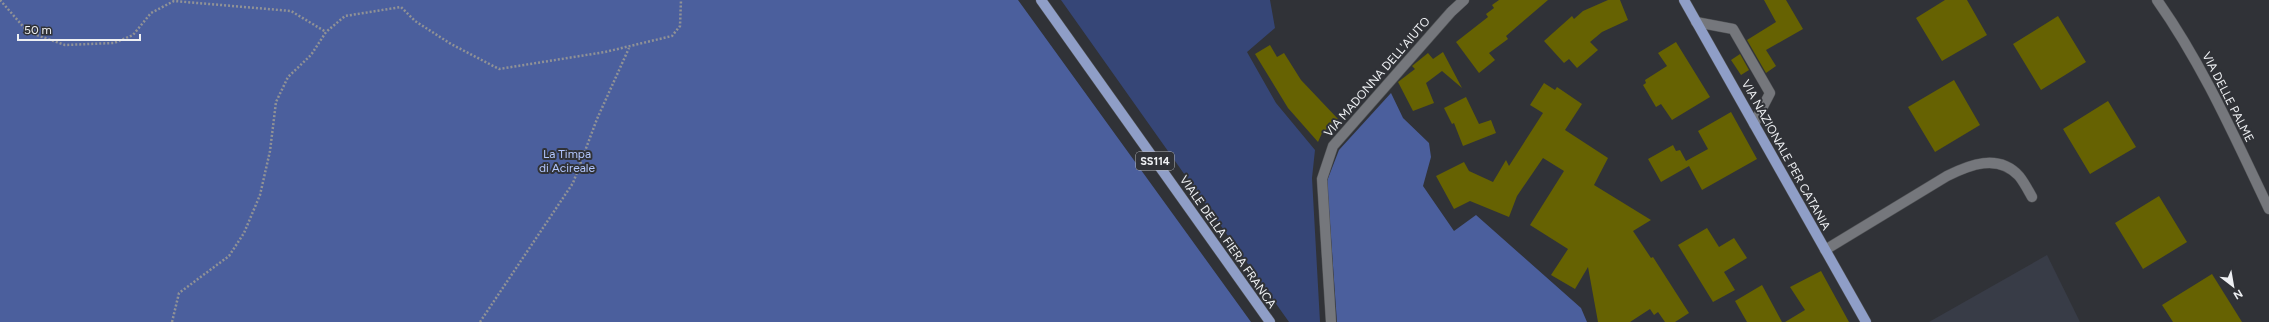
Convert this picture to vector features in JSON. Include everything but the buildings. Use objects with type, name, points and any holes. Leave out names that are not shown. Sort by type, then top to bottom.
[{"type":"main road","name":"VIALE DELLA FIERA FRANCA","points":[[1041,0],[1270,322]]},
{"type":"main road","name":"VIA NAZIONALE PER CATANIA","points":[[1684,0],[1866,322]]},
{"type":"street","name":"VIA MADONNA DELL'AIUTO","points":[[1331,322],[1322,179],[1333,146],[1450,12],[1464,0]]},
{"type":"street","name":"VIA DELLE PALME","points":[[2157,0],[2181,34],[2225,117],[2269,209]]},
{"type":"street","points":[[1696,22],[1733,29],[1770,93],[1754,124]]},
{"type":"street","points":[[1825,250],[1947,176],[1966,166],[1981,162],[1995,163],[2007,167],[2018,176],[2032,197]]},
{"type":"path","points":[[0,0],[28,32],[65,45],[114,43],[133,35],[151,13],[174,1],[291,11],[326,32]]},
{"type":"path","points":[[172,322],[179,293],[228,256],[244,233],[260,195],[270,151],[276,102],[288,77],[311,55],[326,32],[345,16],[401,7],[415,21],[445,40],[499,69],[629,47],[672,36],[680,26],[681,0]]},
{"type":"path","points":[[480,322],[574,182],[597,119],[629,47]]},
{"type":"shaded area","points":[[1061,0],[1270,0],[1275,28],[1247,52],[1276,103],[1315,150],[1312,178],[1320,322],[1289,322]]},
{"type":"shaded area","points":[[2047,255],[2080,322],[1929,322]]},
{"type":"green space","name":"La Timpa di Acireale","points":[[0,0],[1018,0],[1251,322],[0,322]]},
{"type":"green space","points":[[1391,93],[1403,118],[1429,143],[1431,157],[1423,186],[1454,231],[1476,215],[1581,308],[1587,322],[1337,322],[1327,181],[1339,150]]}]
